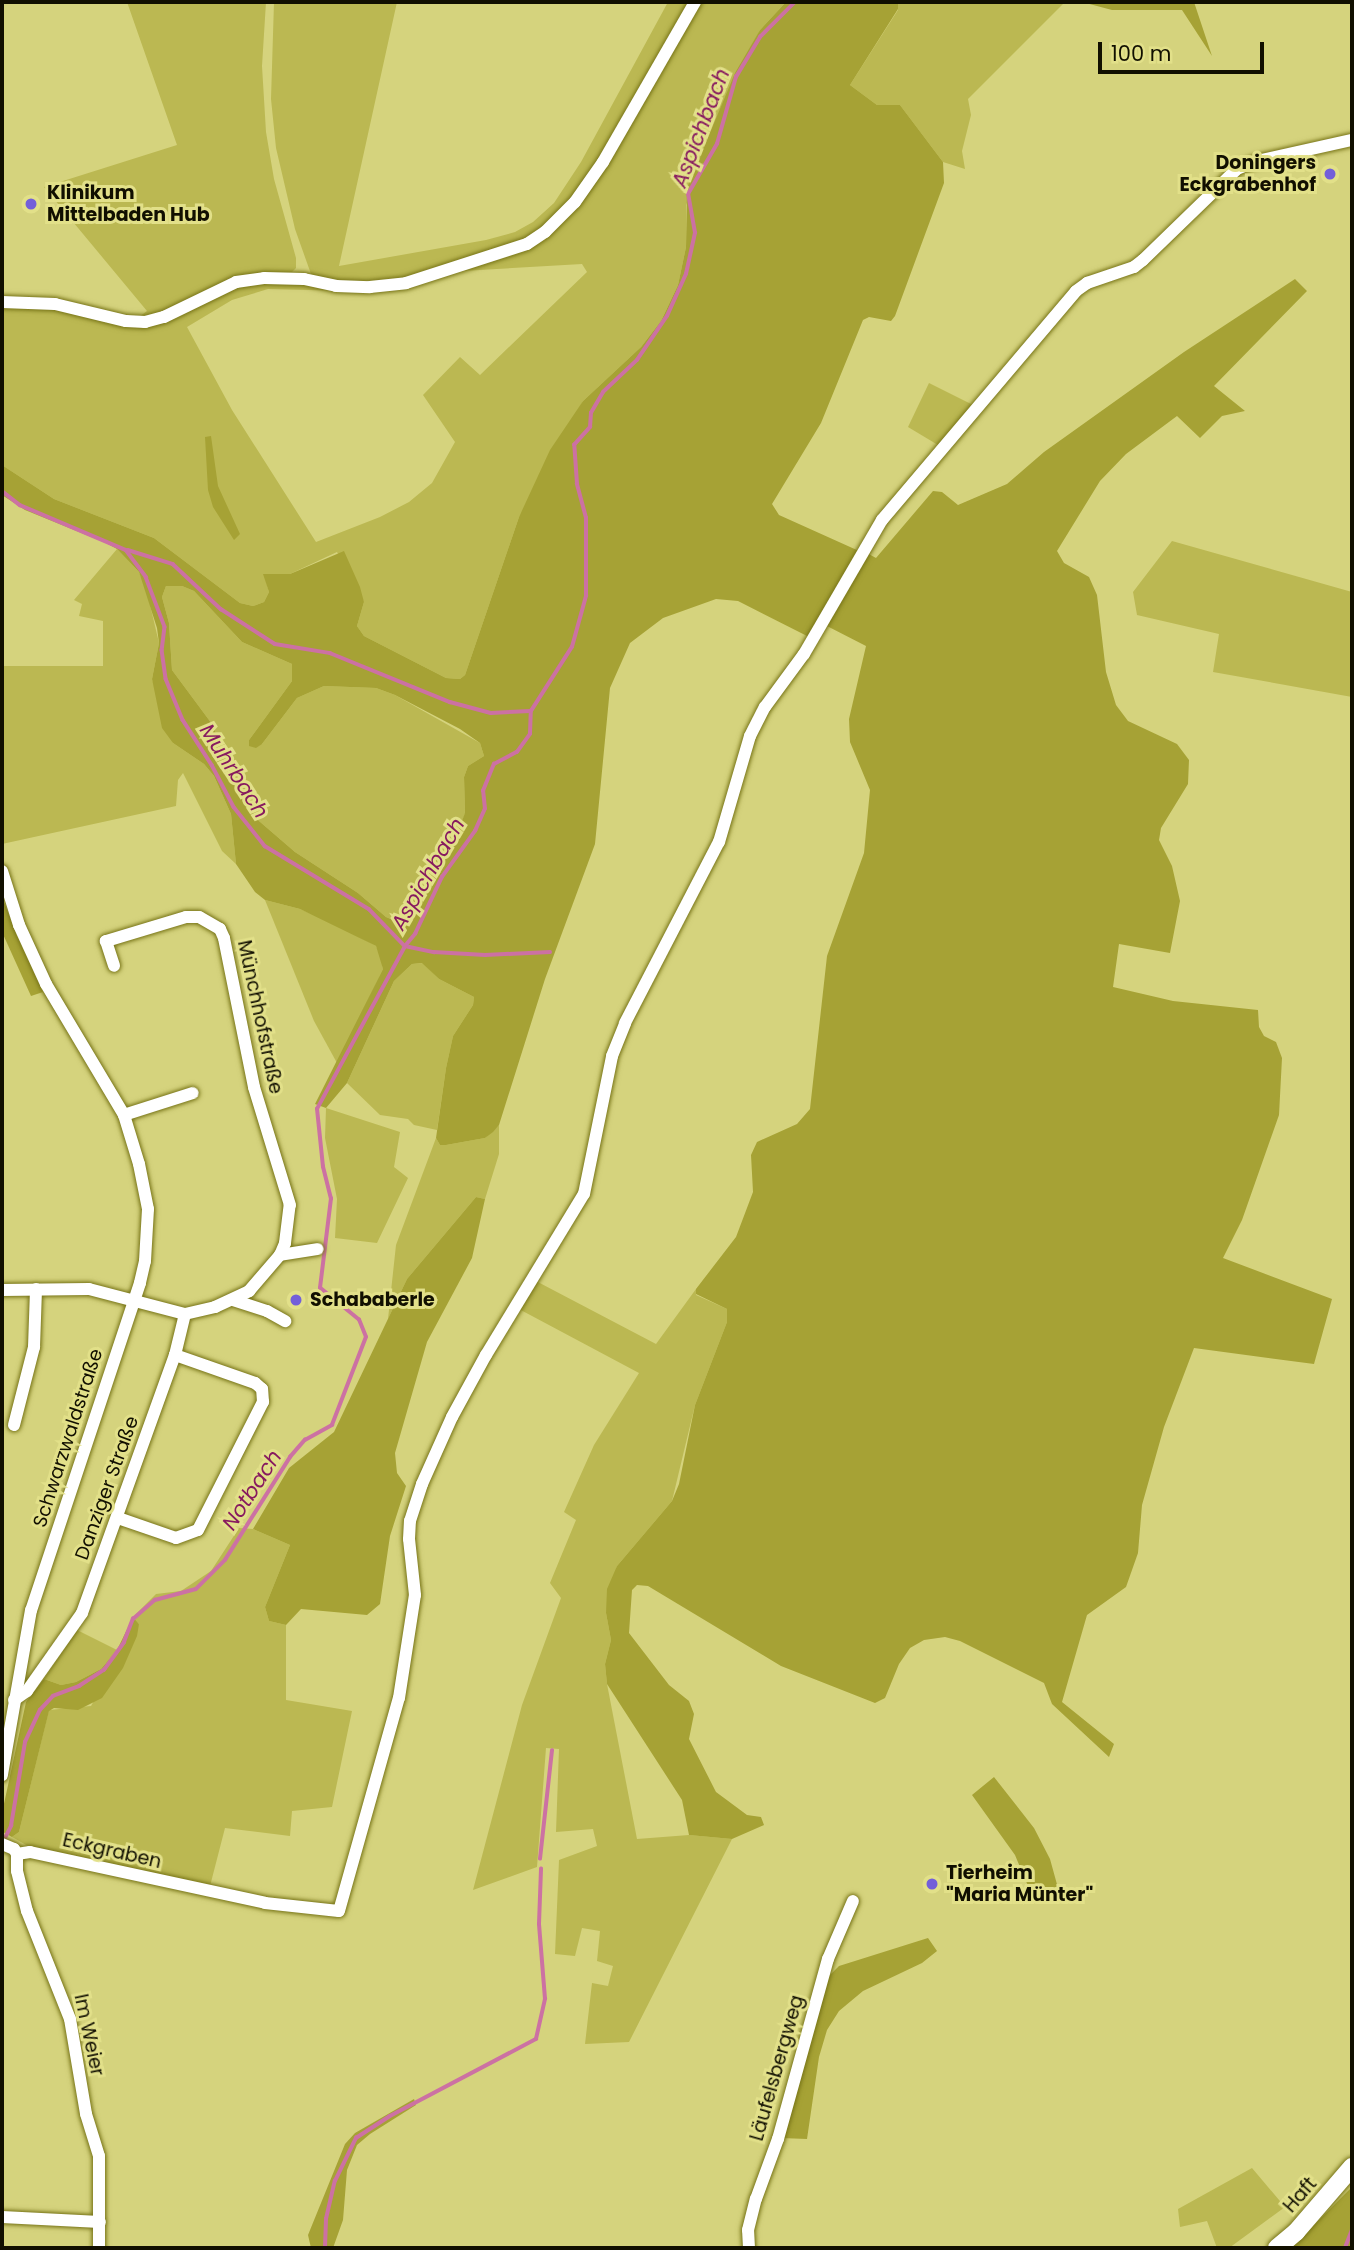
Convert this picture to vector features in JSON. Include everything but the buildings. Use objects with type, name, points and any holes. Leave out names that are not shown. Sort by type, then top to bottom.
[{"type":"main road","name":"Haft","points":[[1277,2248],[1296,2232],[1352,2167]]},
{"type":"street","points":[[2,302],[55,303],[145,322],[164,317],[236,282],[264,278],[304,279],[336,286],[370,287],[406,282],[527,244],[545,232],[575,202],[603,162],[695,2]]},
{"type":"street","name":"Eckgraben","points":[[11,1849],[265,1903],[339,1911],[401,1685],[415,1595],[409,1539],[410,1521],[422,1484],[452,1417],[486,1355],[584,1194],[612,1056],[625,1023],[719,842],[750,736],[765,707],[804,654],[882,520],[1076,291],[1087,283],[1134,267],[1237,169],[1257,161],[1352,140]]},
{"type":"street","name":"Schwarzwaldstraße","points":[[2,871],[19,925],[47,984],[124,1115],[139,1164],[148,1209],[145,1261],[135,1298],[31,1610],[2,1775]]},
{"type":"street","name":"Münchhofstraße","points":[[114,965],[106,941],[186,917],[199,917],[213,922],[219,929],[224,938],[254,1087],[290,1205],[280,1255],[249,1291],[233,1300],[186,1314]]},
{"type":"street","points":[[124,1115],[193,1093]]},
{"type":"street","points":[[280,1255],[318,1249]]},
{"type":"street","points":[[2,1290],[89,1289],[135,1298],[186,1314]]},
{"type":"street","points":[[14,1425],[34,1347],[36,1290]]},
{"type":"street","points":[[233,1300],[261,1308],[285,1321]]},
{"type":"street","name":"Danziger Straße","points":[[14,1700],[27,1691],[82,1613],[175,1356],[186,1314]]},
{"type":"street","points":[[118,1518],[176,1538],[198,1530],[263,1402],[262,1389],[256,1383],[175,1356]]},
{"type":"street","points":[[23,1651],[27,1662],[44,1667]]},
{"type":"street","name":"Im Weier","points":[[11,1849],[27,1912],[70,2019],[86,2114],[99,2156],[99,2248]]},
{"type":"street","name":"Läufelsbergweg","points":[[749,2248],[748,2230],[756,2199],[778,2138],[828,1959],[853,1901]]},
{"type":"street","points":[[2,2217],[100,2222]]},
{"type":"shaded area","points":[[127,2],[266,2],[262,66],[266,132],[274,179],[296,258],[296,268],[292,272],[255,275],[172,309],[139,317],[147,311],[44,187],[177,145]]},
{"type":"shaded area","points":[[274,2],[397,2],[339,266],[486,240],[515,232],[533,222],[554,203],[581,162],[668,2],[692,2],[584,184],[540,230],[522,242],[405,278],[348,282],[316,278],[311,274],[295,229],[276,148],[271,99]]},
{"type":"shaded area","points":[[699,2],[786,2],[760,30],[686,205],[686,247],[678,285],[661,321],[641,347],[583,401],[519,517],[465,675],[460,679],[446,678],[364,636],[357,626],[364,602],[337,552],[290,574],[264,574],[269,592],[264,602],[253,606],[240,603],[154,538],[54,499],[2,465],[2,306],[60,309],[128,324],[222,291],[256,283],[301,284],[350,291],[268,289],[232,300],[187,327],[232,410],[316,542],[380,517],[409,502],[432,483],[455,442],[423,395],[460,357],[480,375],[587,272],[582,264],[462,271],[507,257],[535,244],[636,113],[660,76]]},
{"type":"shaded area","points":[[786,2],[898,2],[898,9],[850,85],[877,105],[900,105],[943,162],[944,183],[895,316],[891,321],[869,317],[863,320],[821,423],[772,504],[779,515],[859,551],[811,638],[738,601],[716,599],[663,618],[630,643],[610,688],[595,844],[545,979],[499,1125],[493,1132],[485,1138],[446,1145],[440,1145],[436,1138],[453,1036],[473,1005],[474,997],[439,979],[422,963],[412,964],[394,981],[347,1083],[326,1108],[315,1104],[383,969],[376,946],[300,909],[265,900],[255,892],[236,864],[231,814],[214,776],[204,764],[173,743],[162,728],[152,679],[159,643],[157,628],[139,572],[117,549],[25,510],[2,495],[2,465],[54,499],[154,538],[240,603],[253,606],[264,602],[269,592],[263,574],[290,574],[344,551],[364,602],[357,626],[364,636],[446,678],[460,679],[465,675],[519,517],[550,450],[583,401],[641,347],[661,321],[678,285],[686,247],[687,188],[735,73],[760,30]],"holes":[[[166,586],[182,586],[194,591],[242,642],[292,664],[292,681],[249,740],[249,746],[256,748],[262,744],[297,698],[324,686],[376,688],[460,729],[480,743],[484,756],[468,766],[464,777],[465,813],[455,839],[403,918],[393,920],[386,917],[358,893],[295,852],[259,821],[246,802],[212,724],[172,670],[169,623],[162,597]]]},
{"type":"shaded area","points":[[898,2],[1065,2],[968,99],[971,115],[962,151],[965,169],[943,162],[900,105],[877,105],[850,85],[898,10]]},
{"type":"shaded area","points":[[1082,2],[1194,2],[1212,56],[1182,10],[1112,10]]},
{"type":"shaded area","points":[[1295,279],[1307,291],[1214,386],[1245,411],[1222,416],[1200,438],[1177,416],[1126,454],[1100,481],[1057,551],[1064,563],[1089,577],[1097,595],[1106,672],[1116,705],[1128,721],[1177,744],[1189,760],[1188,784],[1161,828],[1159,840],[1172,866],[1180,901],[1170,953],[1119,944],[1113,987],[1173,1001],[1258,1010],[1259,1027],[1264,1036],[1276,1042],[1282,1058],[1279,1115],[1242,1220],[1223,1258],[1332,1299],[1314,1364],[1194,1348],[1164,1427],[1142,1505],[1138,1553],[1126,1587],[1087,1615],[1062,1702],[1114,1744],[1109,1757],[1052,1704],[1044,1683],[960,1641],[945,1637],[924,1640],[910,1648],[899,1664],[885,1698],[875,1703],[781,1666],[648,1586],[637,1585],[632,1590],[629,1633],[669,1685],[689,1701],[694,1714],[689,1739],[716,1792],[747,1815],[761,1817],[764,1825],[732,1839],[689,1835],[682,1800],[607,1684],[605,1664],[611,1640],[606,1613],[607,1589],[617,1566],[672,1501],[679,1484],[695,1405],[727,1322],[727,1309],[696,1294],[696,1289],[736,1237],[753,1192],[751,1155],[757,1142],[797,1124],[810,1109],[827,956],[864,853],[870,790],[850,742],[849,719],[866,646],[825,625],[865,552],[876,558],[933,491],[942,492],[958,505],[1007,484],[1044,452],[1184,352]]},
{"type":"shaded area","points":[[929,383],[975,406],[938,445],[908,427]]},
{"type":"shaded area","points":[[211,436],[218,486],[240,534],[234,540],[213,507],[208,490],[205,437]]},
{"type":"shaded area","points":[[1172,541],[1352,592],[1352,697],[1213,672],[1219,634],[1137,615],[1133,592]]},
{"type":"shaded area","points":[[117,549],[139,572],[147,592],[159,643],[152,679],[173,743],[204,764],[214,776],[231,814],[236,864],[222,851],[183,773],[178,780],[176,806],[2,844],[2,666],[103,666],[103,621],[79,616],[82,604],[74,600]]},
{"type":"shaded area","points":[[166,586],[182,586],[194,591],[242,642],[292,664],[292,681],[249,740],[262,744],[297,698],[324,686],[376,688],[395,695],[480,743],[484,756],[468,766],[464,777],[465,814],[455,839],[403,918],[393,920],[386,917],[358,893],[295,852],[259,821],[246,802],[212,724],[172,670],[169,623],[162,597]]},
{"type":"shaded area","points":[[2,897],[43,992],[31,996],[2,932]]},
{"type":"shaded area","points":[[265,900],[300,909],[376,946],[383,969],[337,1063],[314,1021]]},
{"type":"shaded area","points":[[423,963],[439,979],[474,997],[473,1005],[453,1036],[437,1130],[414,1125],[408,1119],[380,1115],[347,1083],[394,981],[412,964]]},
{"type":"shaded area","points":[[326,1108],[400,1132],[394,1167],[408,1178],[377,1243],[335,1238],[337,1199],[325,1138]]},
{"type":"shaded area","points":[[499,1125],[499,1154],[485,1199],[476,1197],[407,1279],[388,1319],[396,1245],[436,1138],[440,1145],[446,1145],[485,1138]]},
{"type":"shaded area","points":[[476,1197],[485,1199],[472,1258],[427,1342],[395,1453],[397,1473],[406,1486],[390,1536],[380,1604],[367,1615],[301,1609],[286,1625],[269,1621],[265,1607],[290,1545],[253,1529],[289,1468],[334,1432],[407,1279]]},
{"type":"shaded area","points":[[534,1280],[656,1344],[696,1289],[696,1295],[727,1309],[727,1322],[695,1405],[672,1501],[617,1566],[606,1613],[611,1640],[605,1664],[607,1684],[637,1839],[689,1835],[732,1839],[629,2042],[585,2044],[592,1983],[608,1986],[613,1966],[597,1961],[600,1931],[582,1928],[575,1956],[555,1954],[559,1860],[597,1846],[593,1829],[556,1832],[559,1749],[546,1748],[537,1867],[473,1890],[522,1705],[561,1598],[550,1583],[576,1520],[564,1512],[594,1445],[639,1373],[517,1308]]},
{"type":"shaded area","points":[[239,1528],[253,1529],[290,1545],[265,1607],[269,1621],[286,1625],[286,1700],[352,1711],[332,1807],[292,1811],[290,1836],[225,1828],[209,1890],[28,1846],[12,1837],[19,1832],[49,1710],[91,1706],[139,1624],[133,1617],[156,1594],[181,1591],[211,1571]]},
{"type":"shaded area","points":[[133,1617],[139,1624],[137,1636],[123,1668],[102,1698],[78,1710],[54,1708],[49,1711],[19,1832],[12,1837],[3,1832],[2,1813],[26,1702],[44,1679],[61,1685],[76,1682],[101,1669],[117,1650]]},
{"type":"shaded area","points":[[77,1630],[117,1650],[101,1669],[76,1682],[61,1685],[44,1679]]},
{"type":"shaded area","points":[[994,1777],[1034,1828],[1050,1859],[1058,1888],[1031,1893],[1015,1855],[972,1795]]},
{"type":"shaded area","points":[[928,1938],[937,1951],[922,1963],[863,1991],[839,2011],[827,2030],[819,2057],[807,2139],[781,2138],[828,1977],[839,1966]]},
{"type":"shaded area","points":[[414,2099],[416,2105],[357,2145],[347,2170],[343,2220],[333,2248],[311,2248],[308,2235],[345,2144],[355,2133]]},
{"type":"shaded area","points":[[1252,2168],[1285,2207],[1229,2248],[1217,2248],[1207,2221],[1180,2227],[1178,2209]]},
{"type":"shaded area","points":[[1352,2187],[1351,2248],[1291,2248]]},
{"type":"waterway","name":"Notbach","points":[[4,1840],[11,1826],[25,1742],[40,1710],[53,1696],[79,1686],[104,1670],[124,1642],[133,1619],[155,1600],[196,1589],[225,1560],[290,1457],[305,1440],[332,1425],[366,1337],[359,1320],[320,1288],[331,1199],[323,1167],[317,1109],[405,946],[415,934],[442,877],[475,831],[485,809],[483,791],[494,764],[517,752],[530,734],[531,711],[572,647],[586,596],[586,518],[577,484],[574,445],[590,427],[591,413],[603,392],[637,360],[667,316],[686,274],[695,233],[688,194],[717,144],[736,77],[760,37],[795,2]]},
{"type":"waterway","name":"Muhrbach","points":[[2,491],[20,505],[126,550],[146,577],[165,627],[162,650],[166,679],[183,720],[212,765],[234,807],[265,846],[369,909],[405,946]]},
{"type":"waterway","name":"Muhrbach","points":[[128,550],[173,564],[221,609],[275,644],[330,653],[450,702],[491,713],[530,711]]},
{"type":"waterway","points":[[405,946],[434,952],[485,955],[550,952]]},
{"type":"waterway","points":[[540,1859],[552,1751]]},
{"type":"waterway","points":[[325,2248],[326,2219],[335,2181],[356,2138],[390,2116],[536,2039],[545,1999],[539,1924],[541,1869]]},
{"type":"waterway","points":[[1345,2248],[1352,2230]]},
{"type":"place","name":"Doningers Eckgrabenhof","points":[[1330,174]]},
{"type":"place","name":"Klinikum Mittelbaden Hub","points":[[31,204]]},
{"type":"place","name":"Schababerle","points":[[296,1300]]},
{"type":"place","name":"Tierheim \"Maria Münter\"","points":[[932,1884]]},
{"type":"water label","name":"Aspichbach","points":[[701,128]]},
{"type":"water label","name":"Aspichbach","points":[[428,874]]}]
